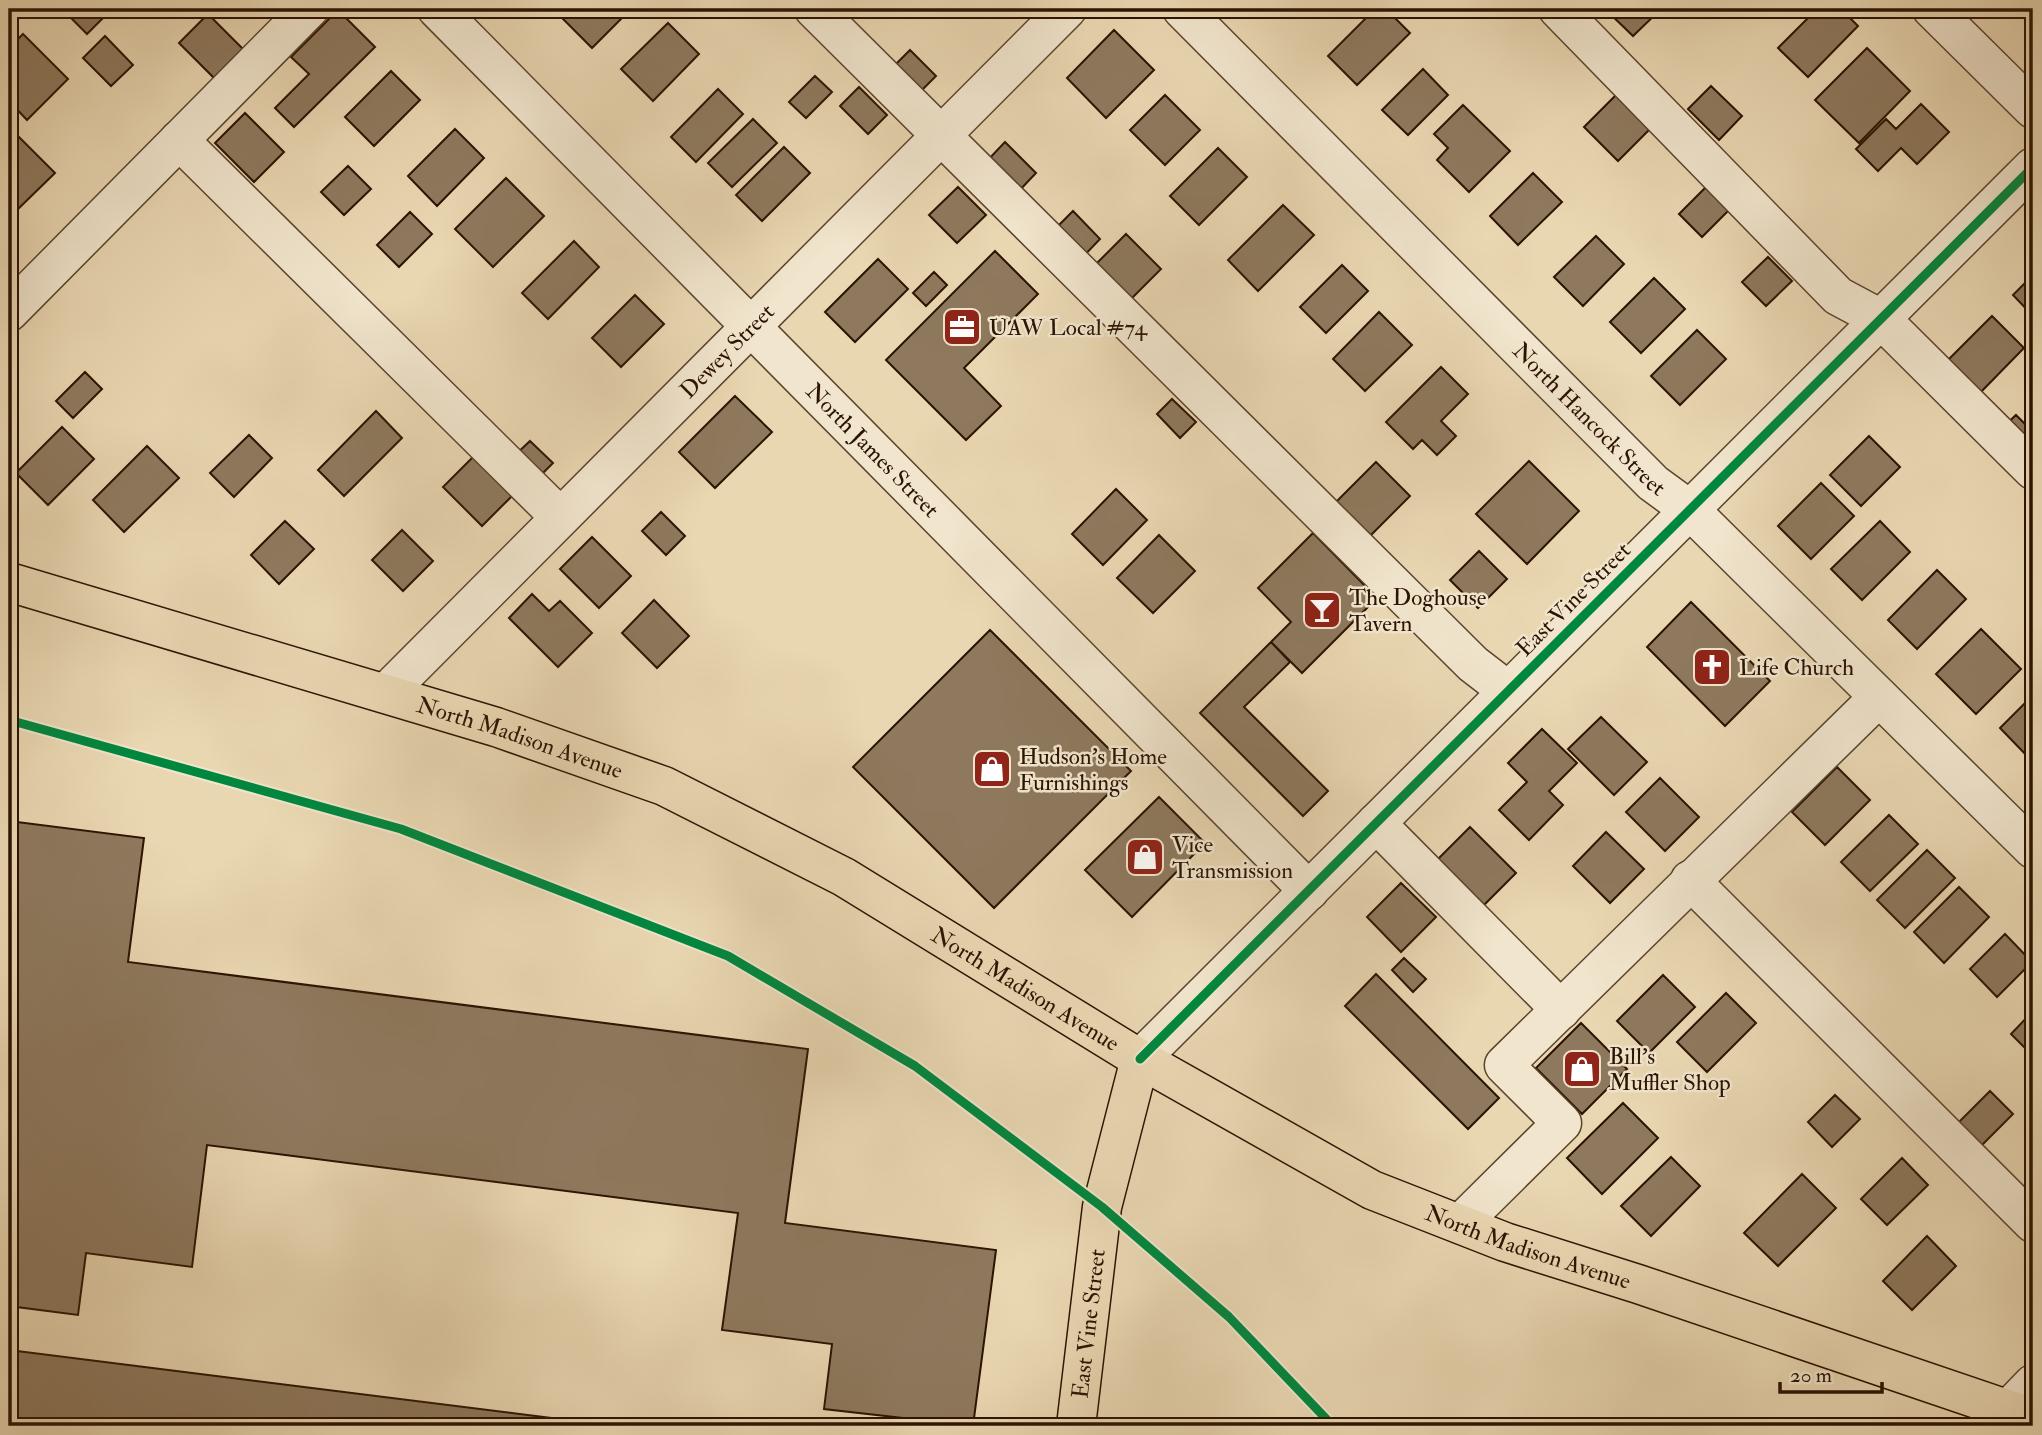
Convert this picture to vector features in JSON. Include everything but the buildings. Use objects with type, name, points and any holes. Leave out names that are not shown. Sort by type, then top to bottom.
[{"type":"main road","name":"North Madison Avenue","points":[[9,582],[496,727],[664,786],[844,877],[1140,1059],[1372,1189],[1505,1242],[2025,1404]]},
{"type":"main road","name":"East Vine Street","points":[[1076,1426],[1102,1207],[1140,1059]]},
{"type":"street","points":[[9,313],[309,9]]},
{"type":"street","name":"North James Street","points":[[437,9],[1309,891]]},
{"type":"street","points":[[814,9],[1464,655],[1508,691]]},
{"type":"street","name":"Dewey Street","points":[[386,693],[1067,9]]},
{"type":"street","name":"North Hancock Street","points":[[1182,9],[1643,473],[1690,510],[2033,849]]},
{"type":"street","points":[[1558,9],[1838,296],[1881,319],[2033,470]]},
{"type":"street","points":[[1932,9],[2033,109]]},
{"type":"street","points":[[179,140],[560,517]]},
{"type":"street","name":"East Vine Street","points":[[1140,1059],[2033,167]]},
{"type":"street","points":[[1460,1224],[1562,1123],[1504,1065],[1879,697]]},
{"type":"street","points":[[1376,824],[1561,1010]]},
{"type":"street","points":[[1690,880],[2033,1223]]},
{"type":"cycle path","points":[[1140,1059],[2033,167]]},
{"type":"cycle path","points":[[9,720],[401,829],[728,956],[915,1066],[1102,1207],[1229,1317],[1333,1426]]},
{"type":"place","name":"UAW Local #74","points":[[962,327]]},
{"type":"place","name":"The Doghouse Tavern","points":[[1322,610]]},
{"type":"place","name":"Life Church","points":[[1712,667]]},
{"type":"place","name":"Hudson's Home Furnishings","points":[[992,769]]},
{"type":"place","name":"Vice Transmission","points":[[1145,857]]},
{"type":"place","name":"Bill's Muffler Shop","points":[[1582,1069]]}]
